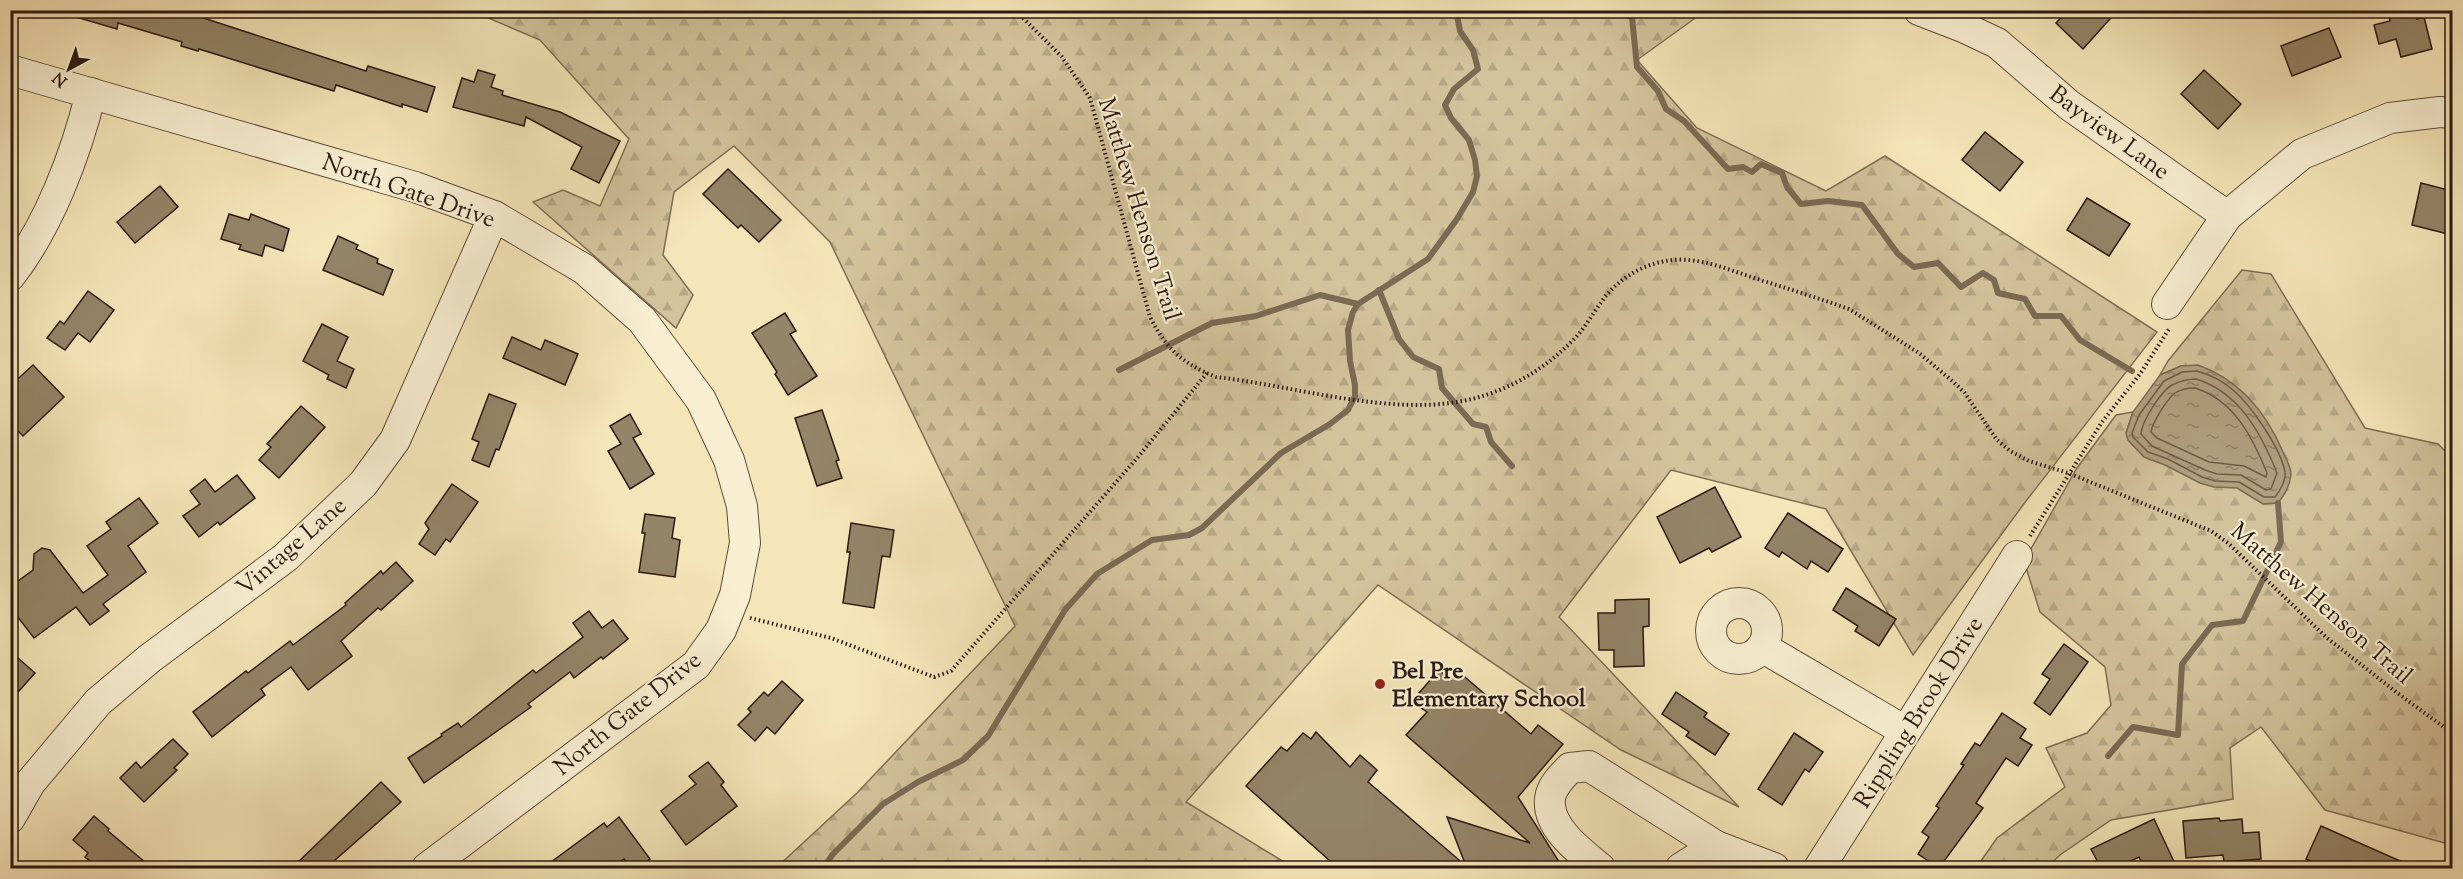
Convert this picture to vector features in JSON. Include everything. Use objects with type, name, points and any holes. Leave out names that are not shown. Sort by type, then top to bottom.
[{"type":"street","name":"Bayview Lane","points":[[1919,10],[1996,43],[2068,105],[2227,216]]},
{"type":"street","name":"North Gate Drive","points":[[10,70],[414,187],[494,216],[584,269],[642,320],[701,400],[729,460],[742,506],[745,543],[735,595],[721,630],[696,665],[427,868]]},
{"type":"street","points":[[10,276],[48,214],[83,124],[91,93]]},
{"type":"street","points":[[2168,316],[2227,216],[2302,154],[2390,118],[2440,112],[2452,113]]},
{"type":"street","name":"Vintage Lane","points":[[10,818],[30,783],[98,702],[149,659],[286,557],[363,484],[395,440],[494,216]]},
{"type":"street","name":"Rippling Brook Drive","points":[[1819,868],[2017,556]]},
{"type":"street","points":[[1762,647],[1905,731]]},
{"type":"street","points":[[1600,868],[1568,842],[1554,820],[1550,799],[1557,782],[1570,768],[1588,766],[1716,846],[1774,868]]},
{"type":"street","points":[[1681,868],[1716,846]]},
{"type":"path","name":"Matthew Henson Trail","points":[[1012,10],[1023,17],[1062,57],[1090,98],[1150,317],[1160,337],[1184,362],[1216,377],[1401,405],[1442,405],[1497,391],[1541,368],[1576,337],[1605,296],[1627,276],[1655,262],[1690,260],[1720,266],[1849,309],[1919,353],[1964,393],[1998,440],[2010,451],[2029,461],[2068,473],[2211,531],[2228,543],[2327,638],[2452,733]]},
{"type":"path","points":[[2017,556],[2068,473],[2140,374],[2168,316]]},
{"type":"path","points":[[746,617],[831,638],[934,677],[951,671],[1207,373]]},
{"type":"green space","points":[[472,11],[1705,11],[1637,60],[1697,128],[1826,191],[1885,156],[2157,332],[2023,505],[1913,655],[1826,509],[1671,470],[1559,617],[1739,807],[1621,750],[1378,585],[1186,802],[1294,868],[776,868],[857,793],[1015,626],[830,242],[734,146],[674,192],[663,255],[693,295],[676,328],[533,202],[563,190],[600,206],[629,139],[540,40]]},
{"type":"green space","points":[[2242,270],[2271,274],[2365,428],[2438,444],[2452,458],[2452,845],[2325,810],[2261,727],[2230,748],[2233,799],[2111,820],[2060,855],[2046,868],[1976,868],[1997,838],[2065,787],[2046,748],[2087,733],[2111,705],[2105,667],[2040,612],[2024,561],[2077,468],[2116,415],[2133,412],[2126,433],[2181,366],[2160,375],[2168,361]]},
{"type":"water","points":[[2198,365],[2227,379],[2250,399],[2276,437],[2291,471],[2288,486],[2278,503],[2263,504],[2237,488],[2214,487],[2200,483],[2144,457],[2128,440],[2126,433],[2133,412],[2160,375],[2181,366]]},
{"type":"building","points":[[70,10],[179,10],[366,71],[368,66],[435,87],[427,112],[402,104],[402,107],[336,85],[334,91],[199,49],[198,51],[181,46],[182,42],[118,23],[117,29],[69,15]]},
{"type":"building","points":[[2068,10],[2118,10],[2083,49],[2056,23]]},
{"type":"building","points":[[2388,10],[2415,10],[2417,19],[2424,17],[2432,49],[2401,57],[2396,39],[2379,44],[2374,25],[2390,21]]},
{"type":"building","points":[[2329,28],[2341,57],[2292,76],[2281,46]]},
{"type":"building","points":[[478,70],[495,75],[491,87],[503,91],[502,95],[560,112],[620,141],[599,183],[571,169],[582,147],[526,117],[524,126],[453,107],[462,78],[474,82]]},
{"type":"building","points":[[2204,70],[2241,104],[2218,129],[2181,94]]},
{"type":"building","points":[[1985,132],[2023,162],[2000,191],[1962,160]]},
{"type":"building","points":[[728,169],[781,220],[759,242],[741,225],[738,228],[703,194]]},
{"type":"building","points":[[2421,183],[2452,191],[2452,235],[2412,225]]},
{"type":"building","points":[[160,186],[178,207],[135,243],[117,222]]},
{"type":"building","points":[[2087,198],[2130,224],[2109,256],[2067,230]]},
{"type":"building","points":[[229,214],[249,220],[251,214],[289,229],[283,251],[265,245],[262,256],[239,249],[241,245],[221,239]]},
{"type":"building","points":[[338,236],[358,245],[356,249],[378,259],[377,263],[393,270],[383,295],[323,270]]},
{"type":"building","points":[[88,291],[114,310],[90,342],[78,333],[65,350],[47,338],[60,321],[64,324]]},
{"type":"building","points":[[785,313],[796,331],[790,334],[817,376],[788,395],[775,374],[777,372],[752,333]]},
{"type":"building","points":[[322,324],[348,337],[337,361],[354,369],[346,388],[327,379],[329,375],[303,361]]},
{"type":"building","points":[[512,337],[541,350],[545,340],[578,354],[565,385],[503,358]]},
{"type":"building","points":[[33,365],[64,397],[23,436],[10,423],[10,386]]},
{"type":"building","points":[[489,394],[516,404],[499,450],[496,449],[489,467],[472,460],[479,442],[472,439]]},
{"type":"building","points":[[301,406],[325,427],[279,478],[259,460],[271,447],[267,444]]},
{"type":"building","points":[[822,410],[839,460],[836,461],[842,478],[817,486],[795,418]]},
{"type":"building","points":[[630,414],[641,434],[633,438],[654,474],[630,489],[608,451],[621,444],[610,426]]},
{"type":"building","points":[[237,475],[255,498],[220,525],[218,522],[199,537],[183,516],[200,504],[190,491],[205,479],[215,492]]},
{"type":"building","points":[[452,484],[478,502],[450,542],[446,539],[435,555],[419,544],[429,529],[425,523]]},
{"type":"building","points":[[1715,487],[1741,537],[1712,552],[1709,548],[1680,563],[1657,517]]},
{"type":"building","points":[[139,498],[158,523],[128,546],[146,572],[103,604],[109,611],[90,625],[76,607],[34,638],[10,607],[10,587],[33,570],[34,554],[42,548],[50,550],[83,593],[108,575],[87,546],[111,529],[106,522]]},
{"type":"building","points":[[1788,513],[1843,549],[1828,572],[1811,561],[1807,569],[1782,552],[1779,557],[1765,548]]},
{"type":"building","points":[[645,514],[675,518],[672,538],[680,540],[675,577],[639,572],[645,533],[642,533]]},
{"type":"building","points":[[851,523],[894,530],[890,557],[882,556],[874,608],[843,603],[850,552],[847,552]]},
{"type":"building","points":[[396,562],[413,581],[341,641],[352,656],[308,690],[291,667],[261,689],[265,695],[212,737],[193,712],[290,641],[293,645],[346,605],[345,603],[381,571],[383,574]]},
{"type":"building","points":[[1846,588],[1896,619],[1879,646],[1855,631],[1858,626],[1833,610]]},
{"type":"building","points":[[1649,599],[1649,626],[1643,627],[1644,666],[1614,667],[1614,650],[1599,650],[1598,613],[1615,613],[1615,600]]},
{"type":"building","points":[[589,611],[602,628],[613,620],[628,639],[574,678],[570,672],[528,704],[531,707],[424,783],[408,758],[458,723],[461,727],[533,670],[536,673],[583,637],[573,623]]},
{"type":"building","points":[[2064,644],[2088,662],[2050,715],[2034,703],[2050,679],[2042,674]]},
{"type":"building","points":[[10,651],[35,673],[10,701]]},
{"type":"building","name":"Bel Pre Elementary School","points":[[1439,670],[1451,680],[1458,671],[1531,734],[1538,725],[1563,744],[1518,797],[1563,868],[1338,868],[1246,786],[1281,747],[1287,751],[1303,733],[1311,739],[1316,732],[1350,767],[1360,755],[1377,770],[1368,782],[1466,866],[1447,817],[1530,843],[1406,735],[1427,712],[1417,705],[1424,697],[1419,693]]},
{"type":"building","points":[[782,681],[803,700],[775,734],[767,727],[755,741],[738,725],[751,712],[748,709],[764,692],[768,696]]},
{"type":"building","points":[[1676,692],[1707,713],[1704,717],[1729,734],[1715,755],[1686,736],[1689,732],[1662,714]]},
{"type":"building","points":[[2002,713],[2026,729],[2020,738],[2032,745],[2018,766],[2006,758],[1976,803],[1983,808],[1939,868],[1918,854],[1929,837],[1922,832],[1939,808],[1936,806],[1964,765],[1961,764],[1975,743],[1980,746]]},
{"type":"building","points":[[1794,733],[1823,752],[1809,772],[1805,769],[1782,805],[1758,789]]},
{"type":"building","points":[[173,739],[188,754],[174,768],[177,770],[144,802],[120,778],[136,762],[141,768]]},
{"type":"building","points":[[708,762],[724,782],[721,785],[737,806],[686,845],[661,811],[696,784],[689,776]]},
{"type":"building","points":[[381,782],[401,802],[326,868],[292,868]]},
{"type":"building","points":[[94,816],[109,829],[108,831],[152,868],[99,868],[85,857],[88,853],[73,840]]},
{"type":"building","points":[[619,817],[650,859],[638,868],[631,868],[624,859],[610,868],[543,868],[604,823],[607,827]]},
{"type":"building","points":[[2219,818],[2220,821],[2242,819],[2243,833],[2259,832],[2261,859],[2224,862],[2223,855],[2186,858],[2183,821]]},
{"type":"building","points":[[2154,819],[2177,868],[2144,868],[2139,857],[2116,868],[2101,868],[2091,849]]},
{"type":"building","points":[[2321,826],[2416,868],[2326,868],[2306,859]]},
{"type":"waterway","points":[[823,868],[833,854],[883,804],[918,782],[963,760],[988,736],[1065,610],[1097,574],[1152,540],[1189,535],[1202,528],[1281,453],[1330,424],[1348,410],[1355,396],[1348,330],[1353,312],[1358,304],[1428,259],[1473,192],[1477,176],[1469,140],[1451,118],[1445,105],[1454,89],[1478,69],[1473,50],[1460,31],[1456,10]]},
{"type":"waterway","points":[[1609,10],[1632,17],[1637,67],[1658,91],[1666,109],[1684,121],[1728,169],[1743,167],[1752,172],[1761,164],[1782,173],[1787,187],[1801,204],[1828,201],[1862,205],[1898,254],[1914,267],[1938,263],[1961,287],[1983,273],[1994,280],[1998,293],[2025,299],[2035,316],[2061,316],[2080,340],[2132,371]]},
{"type":"waterway","points":[[1379,290],[1399,339],[1413,357],[1439,369],[1442,388],[1473,424],[1486,427],[1491,442],[1512,466]]},
{"type":"waterway","points":[[1119,370],[1212,323],[1256,316],[1320,295],[1358,304]]},
{"type":"waterway","points":[[2108,756],[2133,727],[2178,735],[2182,664],[2212,625],[2243,621],[2281,542],[2278,503]]},
{"type":"place","name":"Bel Pre Elementary School","points":[[1380,684]]}]
